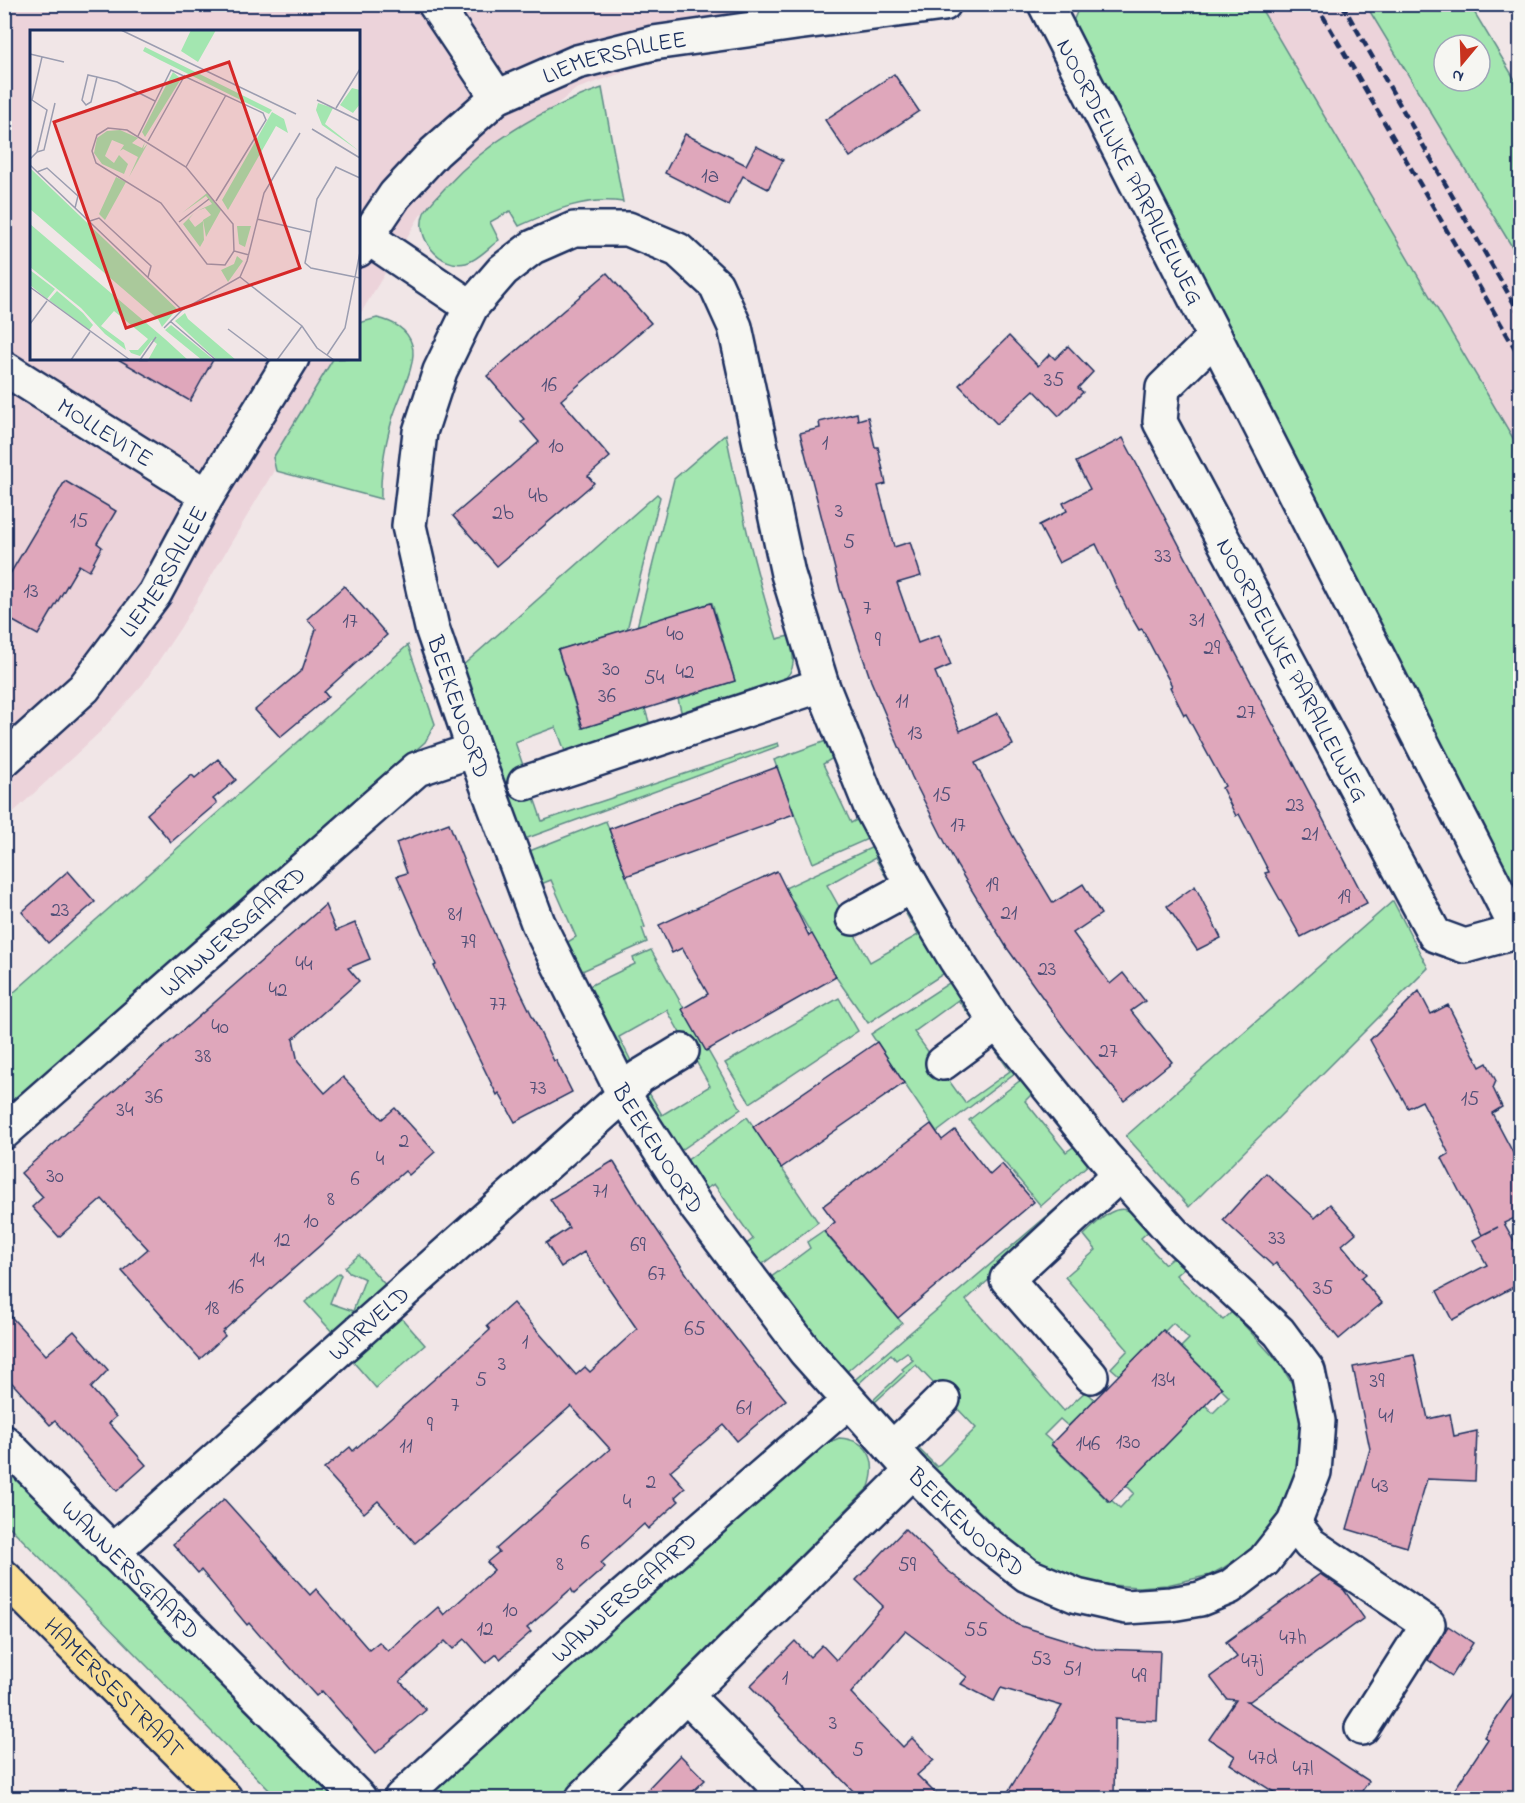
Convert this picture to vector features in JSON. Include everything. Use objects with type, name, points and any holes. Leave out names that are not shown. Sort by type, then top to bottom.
[{"type":"main road","name":"HAMERSESTRAAT","points":[[4,1577],[225,1798]]},
{"type":"street","points":[[435,4],[497,97]]},
{"type":"street","name":"LIEMERSALLEE","points":[[363,243],[394,195],[435,152],[497,97],[577,62],[653,43],[944,4]]},
{"type":"street","name":"NOORDELIJKE PARALLELWEG","points":[[1045,4],[1520,933],[1465,946],[1435,935],[1160,422],[1163,388],[1215,337]]},
{"type":"street","name":"BEEKENOORD","points":[[574,229],[628,229],[678,250],[716,285],[735,327],[788,574],[822,685],[872,810],[912,886],[997,1023],[1119,1175],[1174,1234],[1279,1332],[1308,1371],[1318,1421],[1314,1472],[1294,1523],[1264,1561],[1230,1587],[1200,1599],[1171,1604],[1126,1607],[1077,1596],[1027,1575],[981,1539],[902,1460],[805,1351],[698,1208],[624,1095],[538,923],[432,628],[409,526],[420,432],[440,371],[471,308],[503,270],[533,247],[574,229]]},
{"type":"street","points":[[363,243],[471,308]]},
{"type":"street","name":"LIEMERSALLEE","points":[[4,760],[84,688],[155,593],[207,496],[291,360]]},
{"type":"street","name":"MOLLEVITE","points":[[4,368],[207,496]]},
{"type":"street","name":"BEEKENOORD","points":[[525,783],[822,685]]},
{"type":"street","name":"WANNERSGAARD","points":[[4,1132],[417,769],[474,750]]},
{"type":"street","points":[[853,918],[912,886]]},
{"type":"street","points":[[943,1063],[997,1023]]},
{"type":"street","name":"WARVELD","points":[[112,1552],[624,1095],[639,1077],[682,1051]]},
{"type":"street","points":[[1091,1376],[1008,1279],[1119,1175]]},
{"type":"street","points":[[583,1798],[686,1696],[902,1460],[943,1399]]},
{"type":"street","name":"WANNERSGAARD","points":[[401,1798],[614,1604],[849,1401]]},
{"type":"street","name":"WANNERSGAARD","points":[[4,1442],[359,1798]]},
{"type":"street","points":[[1294,1523],[1310,1544],[1428,1624],[1362,1728]]},
{"type":"street","points":[[686,1696],[789,1798]]},
{"type":"shaded area","points":[[5,5],[816,5],[576,89],[421,214],[360,314],[360,30],[30,30],[30,360],[332,360],[272,459],[275,469],[181,627],[143,684],[100,732],[5,820]]},
{"type":"shaded area","points":[[1259,5],[1402,5],[1432,59],[1432,93],[1451,93],[1520,203],[1520,451]]},
{"type":"green space","points":[[1080,5],[1259,5],[1520,450],[1520,906],[1071,26]]},
{"type":"green space","points":[[1366,5],[1470,5],[1487,33],[1432,33],[1432,93],[1492,93],[1492,42],[1520,88],[1520,260]]},
{"type":"green space","points":[[602,88],[623,202],[582,203],[557,210],[519,226],[510,211],[490,222],[499,240],[466,263],[456,264],[447,261],[432,249],[423,232],[424,213],[462,171],[497,141],[537,116]]},
{"type":"green space","points":[[377,318],[394,324],[407,334],[413,353],[410,372],[387,439],[382,469],[381,499],[276,471],[273,458],[332,360],[360,360],[360,323]]},
{"type":"green space","points":[[726,434],[742,512],[777,639],[789,636],[793,661],[787,677],[781,681],[682,715],[678,699],[735,681],[712,603],[637,627],[674,479]]},
{"type":"green space","points":[[657,494],[660,497],[627,630],[558,650],[582,728],[645,709],[650,725],[566,754],[556,727],[515,742],[542,821],[778,743],[779,746],[522,840],[461,667]]},
{"type":"green space","points":[[408,645],[435,724],[425,742],[5,1111],[4,1001]]},
{"type":"green space","points":[[826,741],[833,758],[823,764],[851,823],[860,818],[870,838],[813,863],[774,760]]},
{"type":"green space","points":[[606,821],[645,927],[642,928],[647,942],[580,972],[566,943],[576,937],[551,880],[541,884],[527,852]]},
{"type":"green space","points":[[875,846],[892,880],[889,882],[875,858],[827,885],[870,962],[918,935],[905,912],[910,909],[946,972],[868,1023],[836,977],[785,888]]},
{"type":"green space","points":[[1393,901],[1428,968],[1189,1207],[1126,1136]]},
{"type":"green space","points":[[651,950],[741,1109],[680,1151],[645,1093],[648,1091],[662,1115],[710,1086],[667,1010],[619,1037],[631,1061],[628,1063],[587,987],[635,964],[633,958]]},
{"type":"green space","points":[[952,981],[978,1019],[975,1022],[958,1000],[914,1032],[965,1103],[1010,1071],[995,1050],[999,1047],[1016,1072],[937,1132],[871,1034]]},
{"type":"green space","points":[[839,998],[858,1031],[750,1103],[725,1063]]},
{"type":"green space","points":[[1022,1079],[1033,1093],[1025,1101],[1066,1152],[1076,1145],[1090,1163],[1041,1206],[969,1120]]},
{"type":"green space","points":[[747,1117],[818,1222],[760,1266],[744,1246],[753,1239],[714,1184],[704,1190],[686,1161]]},
{"type":"green space","points":[[1094,1176],[1085,1195],[966,1300],[1064,1411],[1086,1391],[1095,1400],[1068,1426],[1060,1419],[1044,1435],[1053,1443],[1051,1445],[1109,1502],[1111,1500],[1120,1508],[1134,1493],[1126,1485],[1205,1405],[1213,1413],[1229,1397],[1181,1347],[1189,1339],[1173,1323],[1165,1331],[1163,1330],[1119,1375],[1111,1368],[1128,1350],[1065,1277],[1096,1250],[1084,1235],[1100,1220],[1119,1209],[1135,1215],[1150,1230],[1141,1238],[1165,1264],[1174,1257],[1185,1267],[1176,1275],[1223,1320],[1232,1312],[1280,1364],[1293,1385],[1301,1412],[1304,1448],[1288,1505],[1261,1540],[1250,1550],[1210,1575],[1167,1585],[1138,1587],[1081,1580],[1052,1570],[1034,1560],[1012,1542],[914,1450],[917,1447],[937,1467],[976,1428],[916,1365],[875,1402],[894,1423],[890,1426],[870,1403],[913,1360],[907,1352],[896,1360],[891,1354],[855,1387],[851,1383]]},
{"type":"green space","points":[[823,1231],[902,1323],[844,1374],[818,1344],[770,1278],[810,1248],[807,1242]]},
{"type":"green space","points":[[359,1255],[388,1288],[335,1335],[305,1302],[339,1273],[341,1275],[330,1303],[353,1311],[365,1279],[349,1272],[345,1267]]},
{"type":"green space","points":[[397,1313],[425,1345],[376,1388],[348,1356]]},
{"type":"green space","points":[[839,1438],[858,1443],[869,1453],[872,1477],[869,1487],[559,1798],[423,1798],[807,1456]]},
{"type":"green space","points":[[4,1461],[337,1798],[277,1798],[5,1522]]},
{"type":"building","points":[[894,74],[919,111],[850,157],[825,120]]},
{"type":"building","points":[[685,134],[746,165],[756,146],[783,160],[768,189],[743,176],[728,205],[665,173]]},
{"type":"building","points":[[607,273],[651,323],[561,400],[610,457],[588,476],[594,483],[497,566],[453,516],[539,442],[521,421],[524,419],[487,376]]},
{"type":"building","points":[[1009,336],[1038,366],[1050,354],[1055,359],[1068,346],[1093,372],[1078,388],[1083,392],[1059,416],[1034,390],[997,424],[959,385]]},
{"type":"building","points":[[119,360],[213,360],[190,401]]},
{"type":"building","points":[[857,413],[858,420],[868,417],[875,447],[878,447],[886,484],[878,486],[894,547],[910,542],[921,576],[897,583],[918,643],[939,635],[951,665],[935,672],[960,731],[998,713],[1013,745],[975,763],[1013,836],[1053,903],[1083,884],[1101,914],[1073,933],[1110,984],[1123,973],[1145,1001],[1131,1011],[1172,1062],[1124,1101],[1066,1030],[1007,948],[957,866],[912,777],[871,681],[840,589],[800,433],[820,428],[819,422]]},
{"type":"building","points":[[1123,438],[1367,903],[1301,937],[1265,873],[1269,872],[1239,814],[1236,816],[1222,788],[1225,786],[1186,714],[1184,715],[1170,687],[1172,686],[1142,629],[1139,630],[1129,613],[1096,544],[1059,563],[1039,525],[1067,511],[1063,503],[1090,489],[1076,462]]},
{"type":"building","points":[[65,481],[116,511],[97,543],[102,547],[89,571],[79,565],[38,635],[4,616],[4,584]]},
{"type":"building","points":[[344,586],[387,635],[324,692],[328,697],[280,737],[255,710],[302,670],[316,629],[307,619]]},
{"type":"building","points":[[711,603],[735,681],[583,728],[558,650]]},
{"type":"building","points":[[218,759],[236,780],[213,799],[217,803],[171,842],[147,814],[192,775],[195,778]]},
{"type":"building","points":[[777,767],[794,814],[626,876],[609,829]]},
{"type":"building","points":[[449,823],[510,970],[554,1061],[556,1060],[572,1092],[515,1122],[499,1093],[497,1095],[434,966],[436,965],[397,876],[407,873],[396,843]]},
{"type":"building","points":[[68,871],[95,902],[48,943],[22,912]]},
{"type":"building","points":[[777,871],[809,936],[812,934],[836,977],[706,1051],[682,1009],[708,994],[682,948],[672,953],[659,925]]},
{"type":"building","points":[[1195,886],[1221,938],[1197,950],[1167,906]]},
{"type":"building","points":[[325,905],[336,931],[355,923],[370,959],[348,968],[359,981],[293,1039],[298,1062],[325,1093],[343,1077],[382,1119],[395,1108],[435,1152],[409,1175],[405,1171],[267,1292],[222,1332],[225,1336],[200,1359],[122,1271],[148,1249],[102,1199],[59,1237],[32,1207],[43,1197],[21,1173]]},
{"type":"building","points":[[1419,991],[1431,1014],[1448,1005],[1480,1067],[1487,1063],[1496,1081],[1493,1088],[1502,1107],[1492,1113],[1521,1168],[1521,1215],[1504,1223],[1521,1253],[1521,1283],[1452,1320],[1437,1291],[1487,1265],[1473,1240],[1498,1227],[1482,1235],[1442,1158],[1449,1154],[1422,1101],[1408,1108],[1370,1040]]},
{"type":"building","points":[[877,1042],[904,1083],[781,1168],[753,1127]]},
{"type":"building","points":[[931,1124],[942,1140],[955,1130],[990,1175],[1002,1164],[1034,1202],[898,1318],[824,1231],[835,1222],[823,1206]]},
{"type":"building","points":[[613,1161],[694,1285],[786,1400],[737,1441],[724,1425],[670,1471],[685,1488],[675,1497],[679,1501],[648,1529],[644,1524],[601,1563],[605,1567],[574,1594],[571,1589],[527,1628],[531,1632],[500,1659],[497,1654],[486,1663],[465,1639],[453,1649],[445,1641],[400,1681],[426,1710],[376,1753],[322,1691],[316,1696],[262,1636],[249,1623],[247,1625],[201,1570],[198,1573],[173,1544],[224,1499],[310,1595],[316,1589],[369,1650],[379,1642],[388,1651],[438,1607],[444,1615],[494,1570],[487,1562],[499,1552],[496,1549],[610,1449],[571,1406],[415,1543],[378,1501],[364,1513],[324,1469],[350,1447],[353,1451],[490,1330],[487,1326],[513,1303],[576,1375],[585,1367],[590,1372],[637,1329],[584,1252],[561,1267],[546,1243],[569,1228],[550,1199]]},
{"type":"building","points":[[1266,1173],[1315,1218],[1330,1204],[1356,1233],[1342,1245],[1366,1274],[1361,1278],[1382,1303],[1339,1339],[1276,1263],[1273,1266],[1223,1220]]},
{"type":"building","points":[[4,1309],[46,1355],[74,1331],[108,1370],[91,1388],[116,1417],[109,1423],[146,1465],[117,1491],[55,1421],[50,1425],[4,1374]]},
{"type":"building","points":[[1163,1330],[1222,1388],[1110,1502],[1051,1444]]},
{"type":"building","points":[[1414,1355],[1428,1419],[1450,1414],[1454,1436],[1477,1431],[1475,1481],[1427,1479],[1407,1547],[1347,1529],[1370,1449],[1353,1367]]},
{"type":"building","points":[[905,1529],[947,1570],[1018,1625],[1096,1649],[1160,1651],[1157,1721],[1115,1719],[1114,1798],[1004,1798],[1062,1706],[1001,1688],[994,1701],[961,1684],[967,1677],[905,1631],[851,1693],[903,1747],[912,1738],[934,1760],[917,1775],[940,1798],[860,1798],[750,1686],[795,1641],[810,1657],[822,1645],[836,1660],[883,1606],[856,1580]]},
{"type":"building","points":[[1320,1574],[1344,1590],[1364,1618],[1247,1701],[1369,1781],[1357,1798],[1283,1798],[1230,1764],[1235,1756],[1209,1739],[1236,1700],[1227,1699],[1210,1677],[1237,1657],[1226,1642]]},
{"type":"building","points":[[1448,1626],[1473,1643],[1452,1676],[1428,1660]]},
{"type":"building","points":[[1521,1682],[1521,1798],[1449,1798],[1488,1739],[1484,1737]]},
{"type":"building","points":[[680,1755],[705,1780],[686,1798],[639,1798]]},
{"type":"railway","points":[[1316,4],[1520,357]]},
{"type":"railway","points":[[1342,4],[1520,314]]}]
